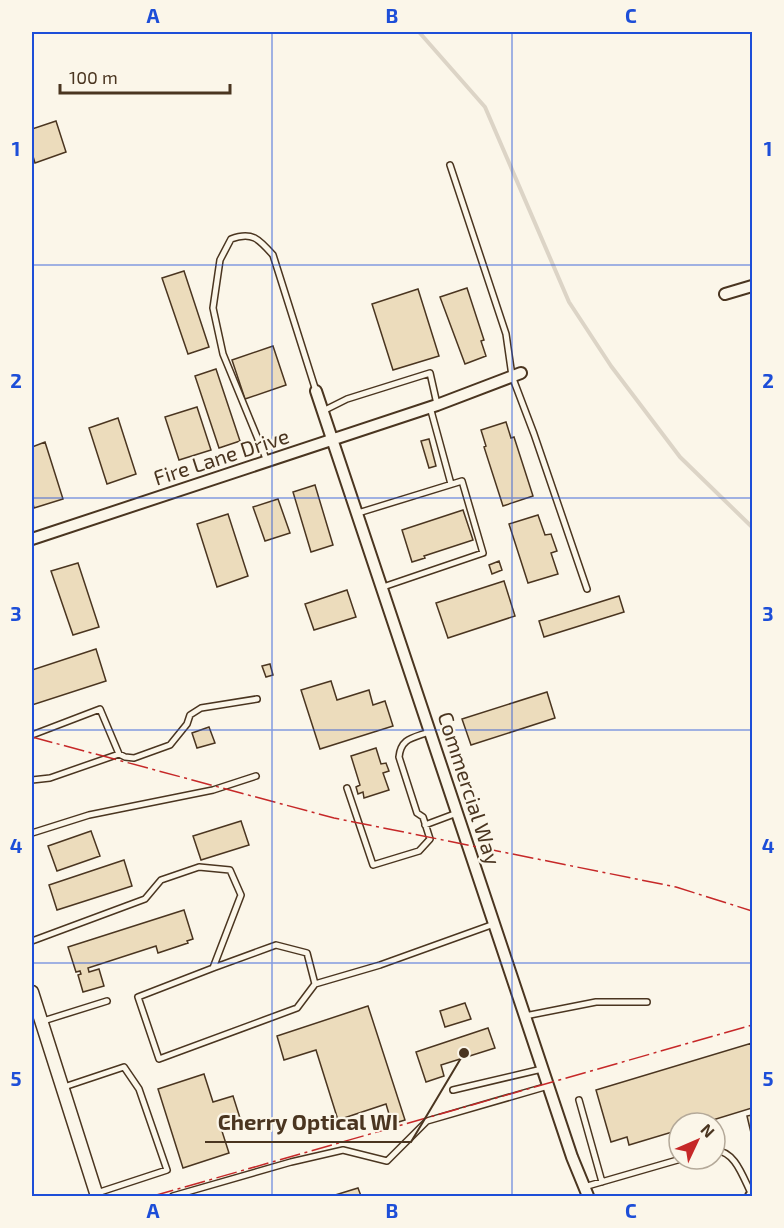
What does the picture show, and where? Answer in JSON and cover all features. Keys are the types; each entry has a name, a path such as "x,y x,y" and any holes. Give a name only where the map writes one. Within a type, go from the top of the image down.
{"street":[{"path":"726,294 753,286"},
{"name":"Fire Lane Drive","path":"32,539 430,407 516,375"},
{"name":"Commercial Way","path":"316,391 334,439 542,1069 586,1192"},
{"path":"32,992 96,1195"}],"lane":[{"path":"450,165 506,334 534,434 587,589"},
{"path":"267,461 223,354 213,308 220,260 231,239 243,234 260,240 273,255 316,391"},
{"path":"323,411 347,399 430,373 430,407 451,484"},
{"path":"358,513 462,481 483,553 383,587"},
{"path":"32,735 100,709 119,754 125,758 134,758 170,745 187,724 190,715 201,708 257,699"},
{"path":"347,788 373,865 419,851 430,839 423,817 417,813 399,757 404,742 431,732"},
{"path":"32,780 50,778 119,754"},
{"path":"32,833 89,815 213,790 255,776"},
{"path":"425,825 458,812"},
{"path":"32,941 145,899 161,880 199,867 230,870 241,895 213,968"},
{"path":"315,984 307,953 276,945 138,997 159,1059 297,1008 315,984 380,965 494,924"},
{"path":"41,1021 107,1001"},
{"path":"525,1016 596,1002 647,1002"},
{"path":"62,1087 124,1067 140,1089 167,1170 96,1195"},
{"path":"453,1090 542,1069"},
{"path":"173,1197 343,1149 387,1161 427,1121 548,1086"},
{"path":"579,1100 602,1182"},
{"path":"727,1153 752,1196"},
{"path":"586,1192 602,1182 667,1163"}],"building":[{"path":"56,121 66,152 35,163 32,153 32,129"},
{"path":"184,271 209,347 188,354 162,278"},
{"path":"467,288 484,340 481,341 486,356 465,364 440,297"},
{"path":"418,289 439,356 393,370 372,304"},
{"path":"273,346 286,385 245,399 232,360"},
{"path":"216,369 240,441 219,448 195,376"},
{"path":"197,407 211,450 179,460 165,417"},
{"path":"118,418 136,474 107,484 89,428"},
{"path":"506,422 511,438 514,437 533,496 503,506 484,447 486,446 481,430"},
{"path":"429,439 436,466 429,468 421,441"},
{"path":"45,442 63,499 34,508 32,447"},
{"path":"315,485 333,545 311,552 293,492"},
{"path":"278,499 290,533 265,541 253,507"},
{"path":"463,510 473,540 412,562 402,530"},
{"path":"228,514 248,576 217,587 197,524"},
{"path":"538,515 545,535 551,534 557,551 551,553 558,574 528,583 509,524"},
{"path":"499,561 502,570 492,574 489,565"},
{"path":"78,563 99,627 73,635 51,571"},
{"path":"504,581 515,616 448,638 436,603"},
{"path":"347,590 356,617 314,630 305,604"},
{"path":"619,596 624,612 544,637 539,621"},
{"path":"96,649 106,681 32,705 32,670"},
{"path":"270,664 273,675 266,677 262,666"},
{"path":"331,681 337,700 369,690 373,705 385,701 393,726 320,749 301,690"},
{"path":"547,692 555,718 471,745 462,719"},
{"path":"209,727 215,743 197,748 192,733"},
{"path":"376,748 381,764 386,763 389,771 383,773 389,790 364,798 363,792 358,794 356,787 360,785 351,756"},
{"path":"241,821 249,845 201,860 193,836"},
{"path":"91,831 100,856 57,871 48,846"},
{"path":"124,860 132,886 57,910 49,885"},
{"path":"184,910 193,939 187,941 188,943 158,953 156,946 88,968 89,972 99,969 104,986 83,992 78,975 81,974 80,971 76,972 68,947"},
{"path":"465,1003 471,1019 445,1027 440,1011"},
{"path":"368,1006 405,1120 392,1124 386,1104 338,1120 316,1050 284,1060 277,1036"},
{"path":"488,1028 495,1048 441,1065 444,1076 426,1082 416,1052"},
{"path":"752,1043 752,1108 727,1116 727,1111 667,1111 667,1134 629,1145 627,1137 611,1142 596,1090"},
{"path":"204,1074 213,1102 233,1096 240,1118 220,1125 229,1153 183,1168 158,1089"},
{"path":"752,1115 752,1137 747,1116"},
{"path":"358,1188 361,1196 332,1196"}],"waterway":[{"path":"419,32 485,107 569,302 611,366 680,457 752,527"}],"power":[{"path":"32,737 334,818 676,887 752,911"},
{"path":"153,1196 752,1025"}],"place":[{"name":"Cherry Optical WI","path":"464,1053"}]}
